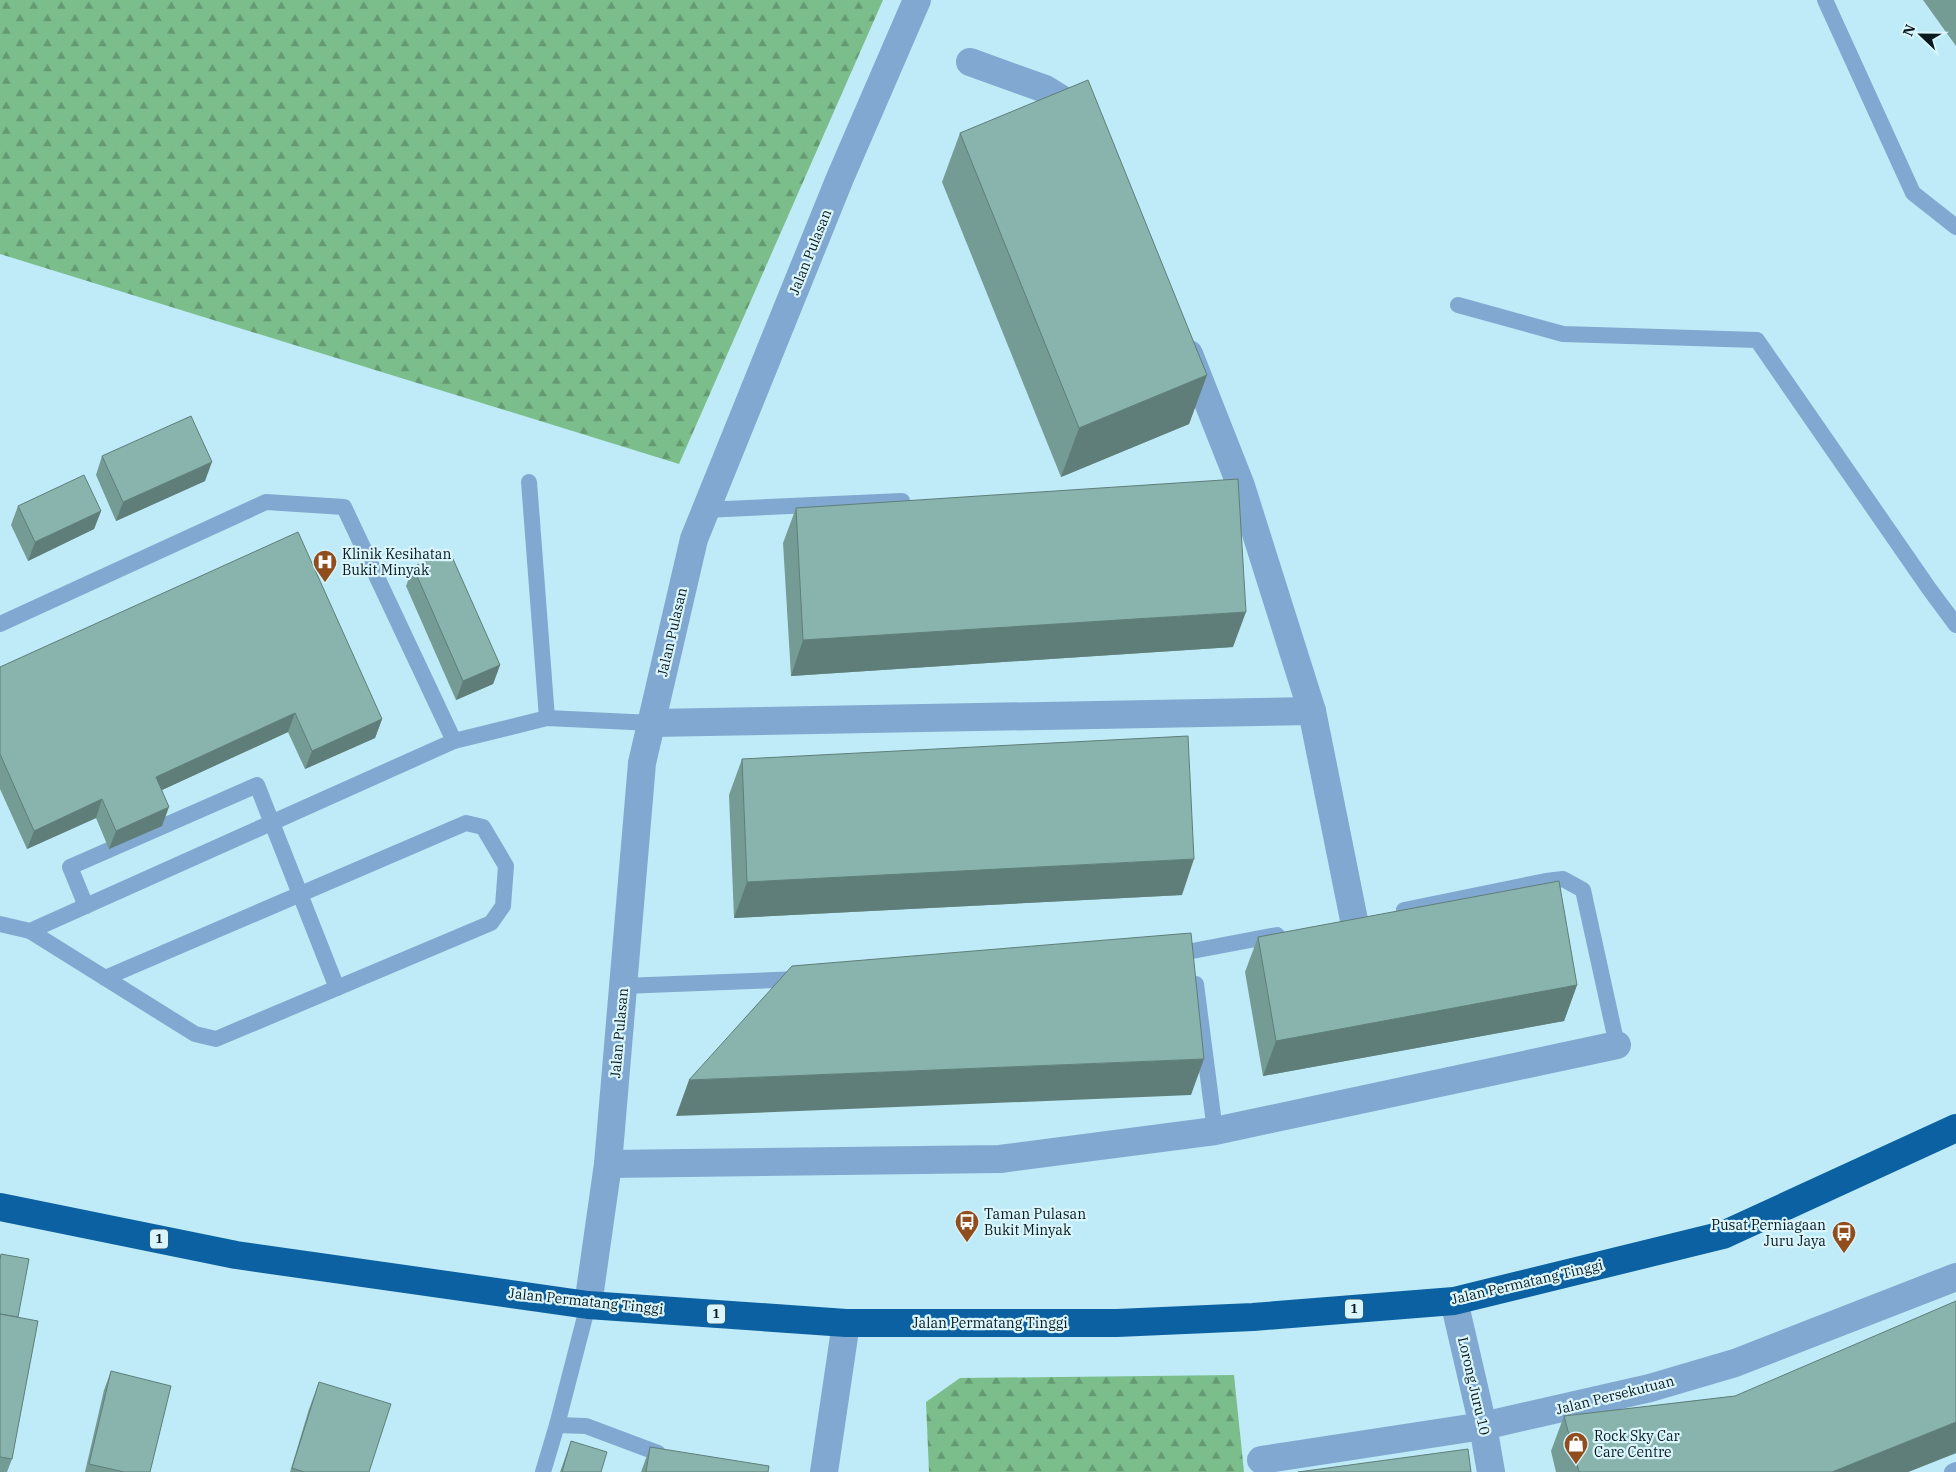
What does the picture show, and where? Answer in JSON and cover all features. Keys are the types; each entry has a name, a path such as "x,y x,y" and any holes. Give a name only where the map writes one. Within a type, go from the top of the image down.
{"highway":[{"name":"Jalan Permatang Tinggi","path":"0,1206 236,1255 588,1305 846,1323 1117,1323 1253,1317 1454,1301 1723,1235 1956,1128"}],"street":[{"name":"Jalan Pulasan","path":"588,1305 608,1164 642,763 694,539 704,510 840,178 917,0"},
{"path":"970,62 1045,89 1096,120 1099,129"},
{"path":"1179,330 1231,486 1312,711 1354,920"},
{"path":"652,723 1312,711"},
{"path":"608,1164 1000,1159 1215,1131 1617,1045"},
{"name":"Jalan Persekutuan","path":"1261,1460 1484,1426 1650,1388 1735,1363 1956,1277"},
{"name":"Lorong Juru 10","path":"1454,1301 1484,1426 1491,1472"},
{"path":"824,1472 846,1323"}],"lane":[{"path":"1825,0 1913,193 1956,227"},
{"path":"1458,305 1563,334 1758,340 1956,625"},
{"path":"529,482 547,718"},
{"path":"704,510 913,501"},
{"path":"0,624 266,502 344,507 454,741"},
{"path":"30,931 454,741 547,718 652,723"},
{"path":"86,906 70,867 257,785 270,823 337,988"},
{"path":"0,924 30,931 105,978 195,1034 216,1038 491,923 503,906 506,866 483,827 466,823 105,978"},
{"path":"1392,912 1546,881 1563,880 1583,890 1617,1045"},
{"path":"1154,958 1296,931"},
{"path":"1191,951 1215,1131"},
{"path":"623,986 811,978"},
{"path":"543,1472 588,1305"},
{"path":"557,1425 586,1426 658,1453"},
{"path":"1952,1472 1956,1470"}],"green space":[{"path":"0,0 883,0 679,464 0,254"},
{"path":"1234,1375 1244,1472 929,1472 926,1402 960,1378"}],"building":[{"path":"1088,80 1207,375 1079,428 960,133"},
{"path":"191,416 212,462 123,502 102,456"},
{"path":"84,475 101,511 35,542 18,506"},
{"path":"1238,479 1246,612 803,640 796,508"},
{"path":"298,532 382,719 312,751 295,713 156,777 169,807 116,831 102,799 34,831 0,754 0,667"},
{"path":"449,550 500,665 463,681 413,567"},
{"path":"1188,736 1194,859 747,882 742,759"},
{"path":"1559,881 1577,985 1276,1041 1258,937"},
{"path":"1191,933 1204,1059 689,1080 792,966"},
{"path":"1,1254 29,1259 18,1317 0,1314"},
{"path":"1956,1301 1956,1422 1832,1472 1579,1472 1564,1416 1735,1396"},
{"path":"0,1314 38,1321 12,1459 0,1457"},
{"path":"111,1371 171,1386 150,1472 124,1472 89,1464"},
{"path":"319,1382 391,1404 369,1472 304,1472 292,1468"},
{"path":"571,1441 607,1452 601,1472 562,1472"},
{"path":"650,1447 769,1466 768,1472 646,1472"},
{"path":"1468,1449 1471,1472 1298,1472"}],"place":[{"name":"Klinik Kesihatan Bukit Minyak","path":"325,583"},
{"name":"Taman Pulasan Bukit Minyak","path":"967,1243"},
{"name":"Pusat Perniagaan Juru Jaya","path":"1844,1254"},
{"name":"Rock Sky Car Care Centre","path":"1576,1465"}]}
